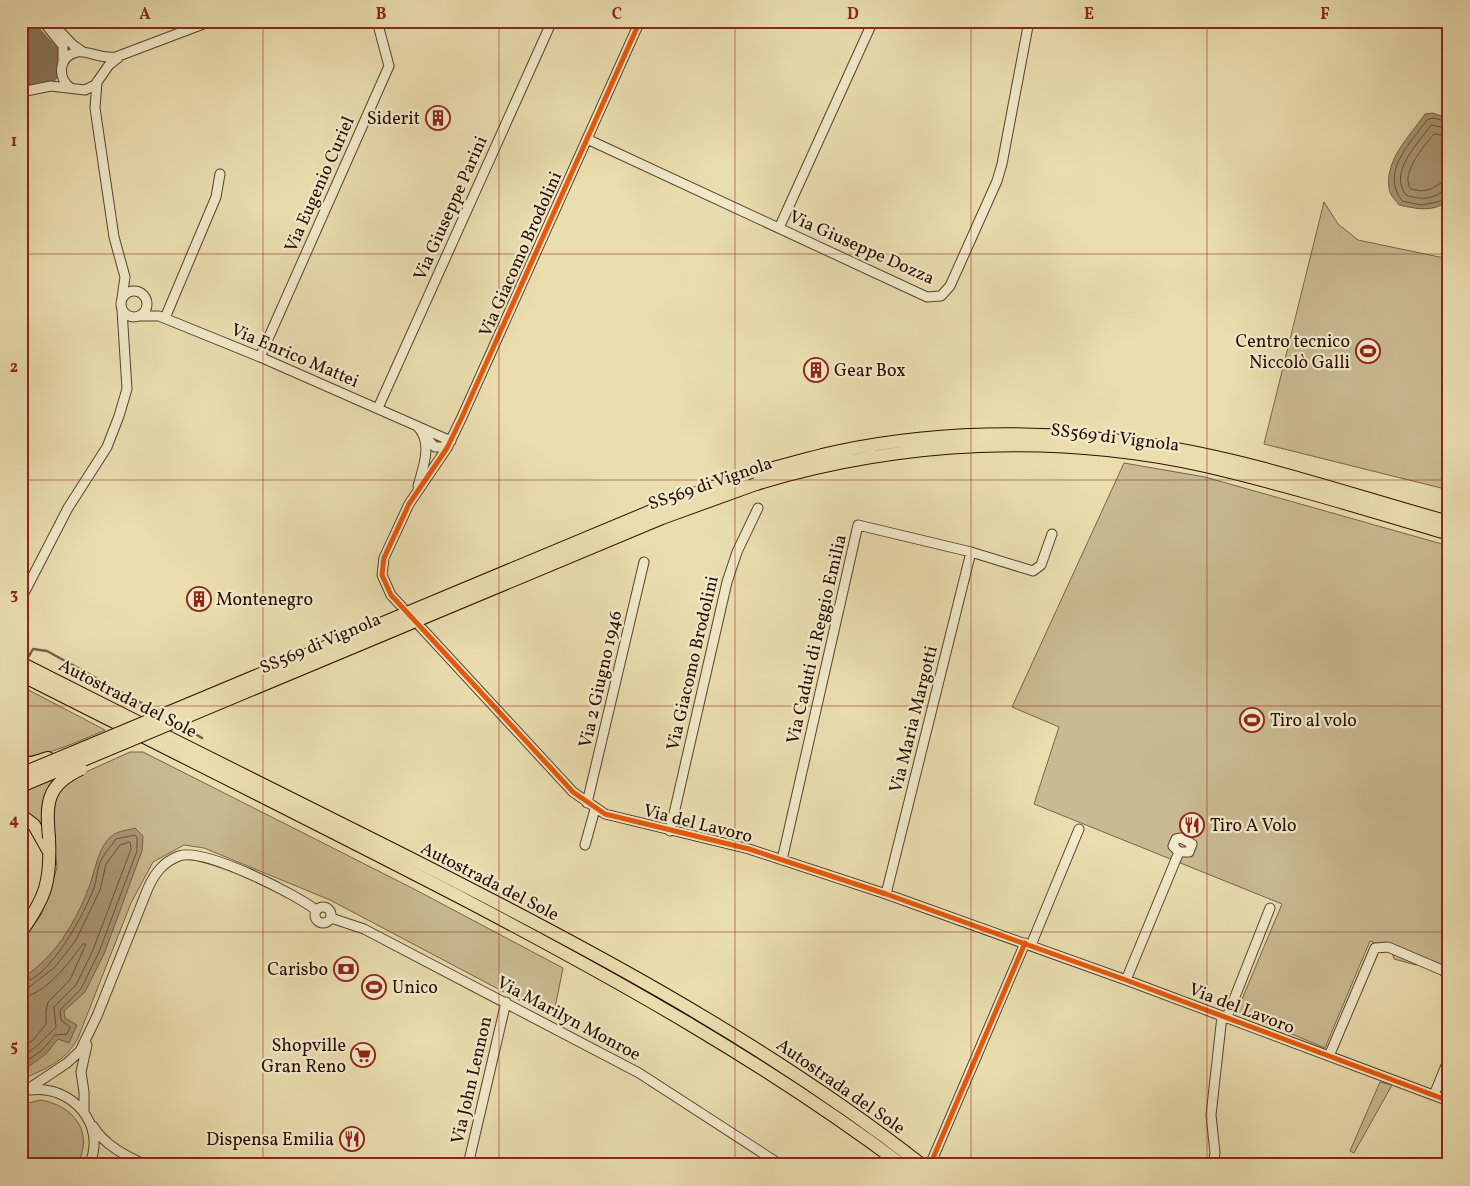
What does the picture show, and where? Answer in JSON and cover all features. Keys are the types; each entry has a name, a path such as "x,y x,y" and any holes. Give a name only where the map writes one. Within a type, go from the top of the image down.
{"highway":[{"name":"SS569 di Vignola","path":"21,774 680,499 744,476 836,452 901,441 989,435 1071,436 1153,445 1207,455 1449,522"},
{"name":"SS569 di Vignola","path":"21,786 662,518 756,484 834,464 902,452 989,445 1078,448 1152,456 1204,466 1449,534"},
{"name":"Autostrada del Sole","path":"21,663 470,889 616,966 764,1053 922,1165"},
{"name":"Autostrada del Sole","path":"21,675 409,871 599,971 759,1065 902,1165"},
{"path":"21,932 38,907 49,876 48,800 60,781 184,719"},
{"path":"21,763 32,763 77,751"},
{"path":"21,815 34,825 50,854"}],"street":[{"path":"40,88 54,82 61,74 63,62 62,46 43,21"},
{"path":"50,21 73,45 83,52 108,58 121,56 211,21"},
{"name":"Via Eugenio Curiel","path":"260,357 388,66 377,21"},
{"name":"Via Giuseppe Parini","path":"378,408 552,21"},
{"name":"Via Giacomo Brodolini","path":"416,494 450,441 640,21"},
{"path":"779,228 873,21"},
{"name":"Via Giuseppe Dozza","path":"587,139 927,297 941,296 950,286 997,181 1010,130 1029,21"},
{"path":"63,62 72,54 83,52"},
{"path":"21,599 68,508 110,439 127,389 122,310 125,277 114,236 95,108 99,65 94,56"},
{"path":"21,92 51,86 85,90 98,80 109,65 121,56"},
{"path":"61,74 66,84 91,101 95,108"},
{"path":"162,317 216,197 220,174"},
{"path":"123,345 128,328 145,312 147,302 145,297 125,277"},
{"path":"122,298 128,293 138,292"},
{"name":"Via Enrico Mattei","path":"147,302 162,317"},
{"path":"122,310 127,316 139,316"},
{"name":"Via Enrico Mattei","path":"139,316 162,317 260,357 450,441"},
{"path":"418,426 424,436 435,447 443,447 450,441"},
{"path":"416,494 425,458 424,436"},
{"name":"Via del Lavoro","path":"416,494 384,558 382,575 391,595 574,792 595,809 615,818 749,849 886,894 1224,1016 1449,1101"},
{"name":"Via Giacomo Brodolini","path":"670,830 727,582 737,552 758,508"},
{"name":"Via Caduti di Reggio Emilia","path":"782,860 858,526 971,552 1033,571 1041,565 1052,534"},
{"name":"Via Maria Margotti","path":"886,894 971,552"},
{"name":"Via 2 Giugno 1946","path":"587,803 644,562"},
{"path":"586,845 595,809"},
{"path":"930,1165 1079,830"},
{"path":"1126,980 1179,852"},
{"name":"Via Marilyn Monroe","path":"93,1026 156,872 180,855 199,856 224,864 284,889 316,910 326,907 330,911 331,918 364,929 506,1002 658,1086 781,1165"},
{"path":"1213,1165 1215,1153 1211,1115 1224,1016 1270,908"},
{"path":"1329,1056 1376,948 1388,947 1449,973"},
{"name":"Via John Lennon","path":"468,1165 506,1002"},
{"path":"23,1092 67,1063 80,1051 93,1026"},
{"path":"88,1165 94,1140 86,1116 81,1072 93,1026"},
{"path":"1434,1095 1449,1058"},
{"path":"23,1092 45,1090 64,1095 86,1116 96,1133 116,1149 146,1165"},
{"path":"1446,1165 1449,1158"}],"shaded area":[{"name":"Centro tecnico Niccolò Galli","path":"1324,202 1338,224 1358,240 1449,259 1449,490 1264,444"},
{"path":"1124,463 1205,477 1449,546 1449,572 1443,590 1449,593 1449,975 1441,976 1439,968 1427,963 1416,965 1394,959 1391,949 1370,941 1325,1048 1237,1011 1282,904 1034,804 1059,727 1012,707"},
{"path":"21,686 105,730 54,750 21,757"},
{"path":"130,752 143,752 412,888 563,968 553,1018 330,900 204,848 184,845 153,862 131,903 78,1038 73,1046 54,1064 21,1080 21,943 41,915 57,868 53,828 54,797 62,786 77,776"},
{"path":"54,778 43,799 42,819 45,836 21,811 21,792"},
{"path":"1380,1082 1392,1085 1354,1153 1350,1151"},
{"path":"40,1100 62,1108 78,1122 82,1131 83,1142 82,1153 77,1165 21,1165 21,1105"}],"water":[{"path":"1433,113 1449,119 1449,199 1438,206 1426,209 1399,205 1389,190 1391,167 1400,148 1425,114"},
{"path":"135,828 143,836 142,851 104,954 85,992 64,1011 65,1018 77,1025 69,1043 58,1039 46,1054 21,1072 21,979 44,961 70,927 89,887 100,852 108,839 118,832"}],"waterway":[{"path":"29,656 33,649 47,651 158,712"},
{"path":"180,725 202,738"}],"runway":[{"path":"21,48 35,63"}],"cycle path":[{"path":"640,21 462,417 447,448 409,504 384,558 382,575 391,595 573,792 605,814 749,849 886,894 1126,980 1449,1101"},
{"path":"930,1165 1025,943"}],"place":[{"name":"Siderit","path":"438,118"},
{"name":"Centro tecnico Niccolò Galli","path":"1368,351"},
{"name":"Gear Box","path":"816,370"},
{"name":"Montenegro","path":"199,599"},
{"name":"Tiro al volo","path":"1252,720"},
{"name":"Tiro A Volo","path":"1192,825"},
{"name":"Carisbo","path":"346,969"},
{"name":"Unico","path":"374,987"},
{"name":"Shopville Gran Reno","path":"363,1055"},
{"name":"Dispensa Emilia","path":"352,1139"}]}
